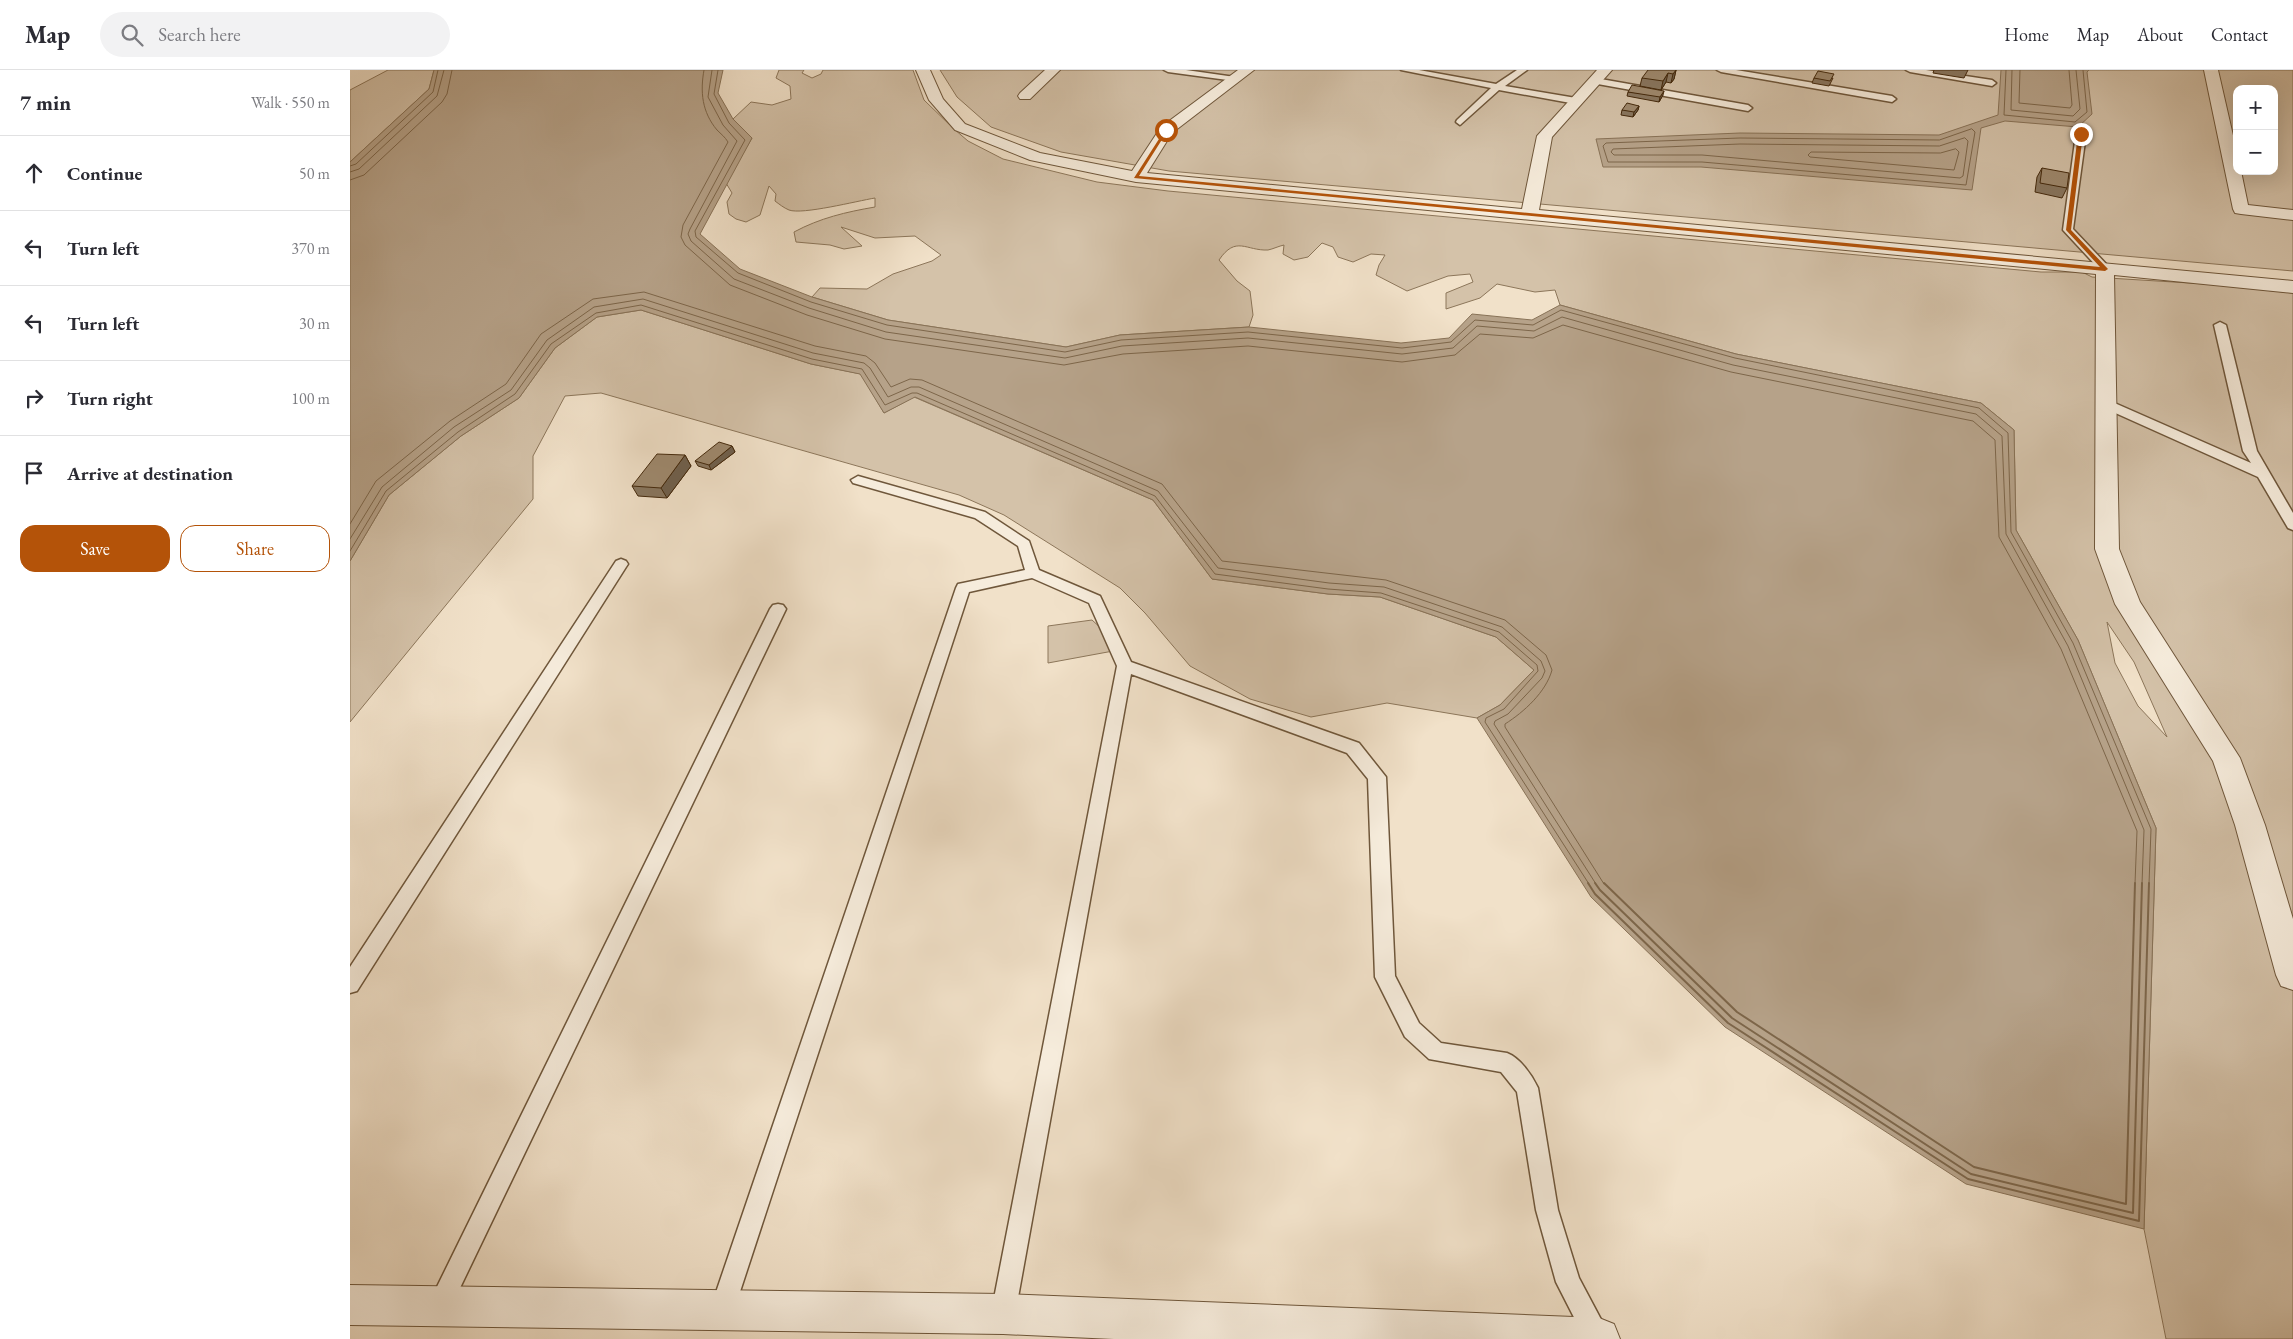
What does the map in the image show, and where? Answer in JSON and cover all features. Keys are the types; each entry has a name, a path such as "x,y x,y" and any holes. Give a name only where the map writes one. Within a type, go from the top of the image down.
{"street":[{"path":"923,70 936,100 960,127 1036,158 1136,177 2293,287"},
{"path":"1025,96 1053,70"},
{"path":"2211,70 2241,209 2293,215"},
{"path":"1136,177 1166,130 1241,74"},
{"path":"1530,213 1545,136 1600,75"},
{"path":"2105,269 2107,549 2128,604 2226,758 2250,825 2293,975"},
{"path":"350,1305 1003,1314 1524,1338 1598,1339"}],"lane":[{"path":"1168,70 1241,74"},
{"path":"1405,70 1576,101"},
{"path":"1460,122 1496,87 1523,70"},
{"path":"1721,70 1892,99"},
{"path":"1910,70 1992,83"},
{"path":"1600,75 1748,108"},
{"path":"2081,134 2068,230 2105,269"},
{"path":"2220,325 2250,451 2293,524"},
{"path":"2106,404 2264,474"},
{"path":"858,480 980,515 1024,544 1033,573"},
{"path":"350,984 621,564"},
{"path":"722,1310 963,588 1033,573 1095,600 1125,666 1003,1314"},
{"path":"439,1306 778,609"},
{"path":"1125,666 1353,748 1376,776 1385,977 1412,1030 1436,1052 1507,1063 1527,1088 1550,1219 1568,1282 1598,1339"}],"shaded area":[{"path":"388,70 434,70 429,89 350,162 350,90"},
{"path":"779,70 804,70 802,73 812,78 821,74 823,70 913,70 924,100 968,141 1003,159 1097,182 1168,191 2041,272 2082,272 2092,277 2206,284 2293,293 2293,1339 2166,1339 2144,1229 2156,828 2078,640 2016,530 2014,430 1981,403 1736,354 1560,305 1555,290 1535,292 1497,284 1480,298 1446,309 1446,293 1473,282 1470,274 1448,276 1407,291 1376,275 1385,255 1371,254 1353,262 1338,257 1333,247 1322,243 1308,257 1294,260 1283,254 1284,245 1268,250 1236,246 1225,252 1219,260 1237,281 1250,291 1253,315 1249,327 1120,335 1066,347 888,320 812,297 820,288 867,289 893,274 932,261 941,255 915,236 875,238 841,227 862,246 844,249 830,245 796,242 794,232 833,216 875,207 875,198 796,211 789,210 775,201 776,194 769,186 760,215 746,222 736,219 729,214 727,202 732,193 726,183 752,138 733,119 751,102 772,105 791,99 790,86 776,78","holes":["2107,622 2134,662 2167,737 2138,706 2115,663"]},
{"path":"940,70 2293,70 2293,271 1169,171 1061,152 991,127 957,97"},
{"path":"641,310 811,364 861,374 884,413 914,397 1153,500 1212,579 1328,594 1380,597 1496,637 1534,670 1500,705 1477,718 1387,703 1311,717 1250,699 1190,666 1145,613 1120,588 1004,515 959,495 601,393 565,396 533,456 533,499 350,722 350,561 389,495 461,436 519,398 555,348 597,317"},
{"path":"1092,620 1124,649 1048,663 1048,626"}],"water":[{"path":"434,70 723,70 718,93 733,119 752,138 700,234 740,269 812,297 888,320 1066,347 1120,335 1249,327 1401,343 1449,338 1472,314 1532,320 1560,305 1736,354 1981,403 2014,430 2016,530 2078,640 2156,828 2144,1229 1966,1184 1725,1027 1591,897 1477,718 1500,705 1534,670 1496,637 1380,597 1328,594 1212,579 1153,500 915,397 884,413 860,374 811,364 641,310 597,317 555,348 519,398 461,436 389,495 350,561 350,162 429,89"},
{"path":"2001,70 2089,70 2087,72 2092,114 2078,127 2005,121 1981,128 1972,190 1701,167 1603,167 1596,139 1740,133 1939,135 1998,115"}],"building":[{"path":"1648,70 1676,70 1673,74 1668,73 1663,81 1642,78"},
{"path":"1818,71 1834,74 1830,81 1814,78"},
{"path":"1632,85 1664,91 1660,97 1628,92"},
{"path":"1627,103 1639,106 1634,112 1622,110"},
{"path":"2042,168 2069,173 2067,188 2040,183"},
{"path":"719,442 732,446 709,465 695,461"},
{"path":"657,454 685,455 661,488 632,486"}],"route":[{"path":"1166,130 1136,177 2105,269 2068,230 2081,134"}]}
